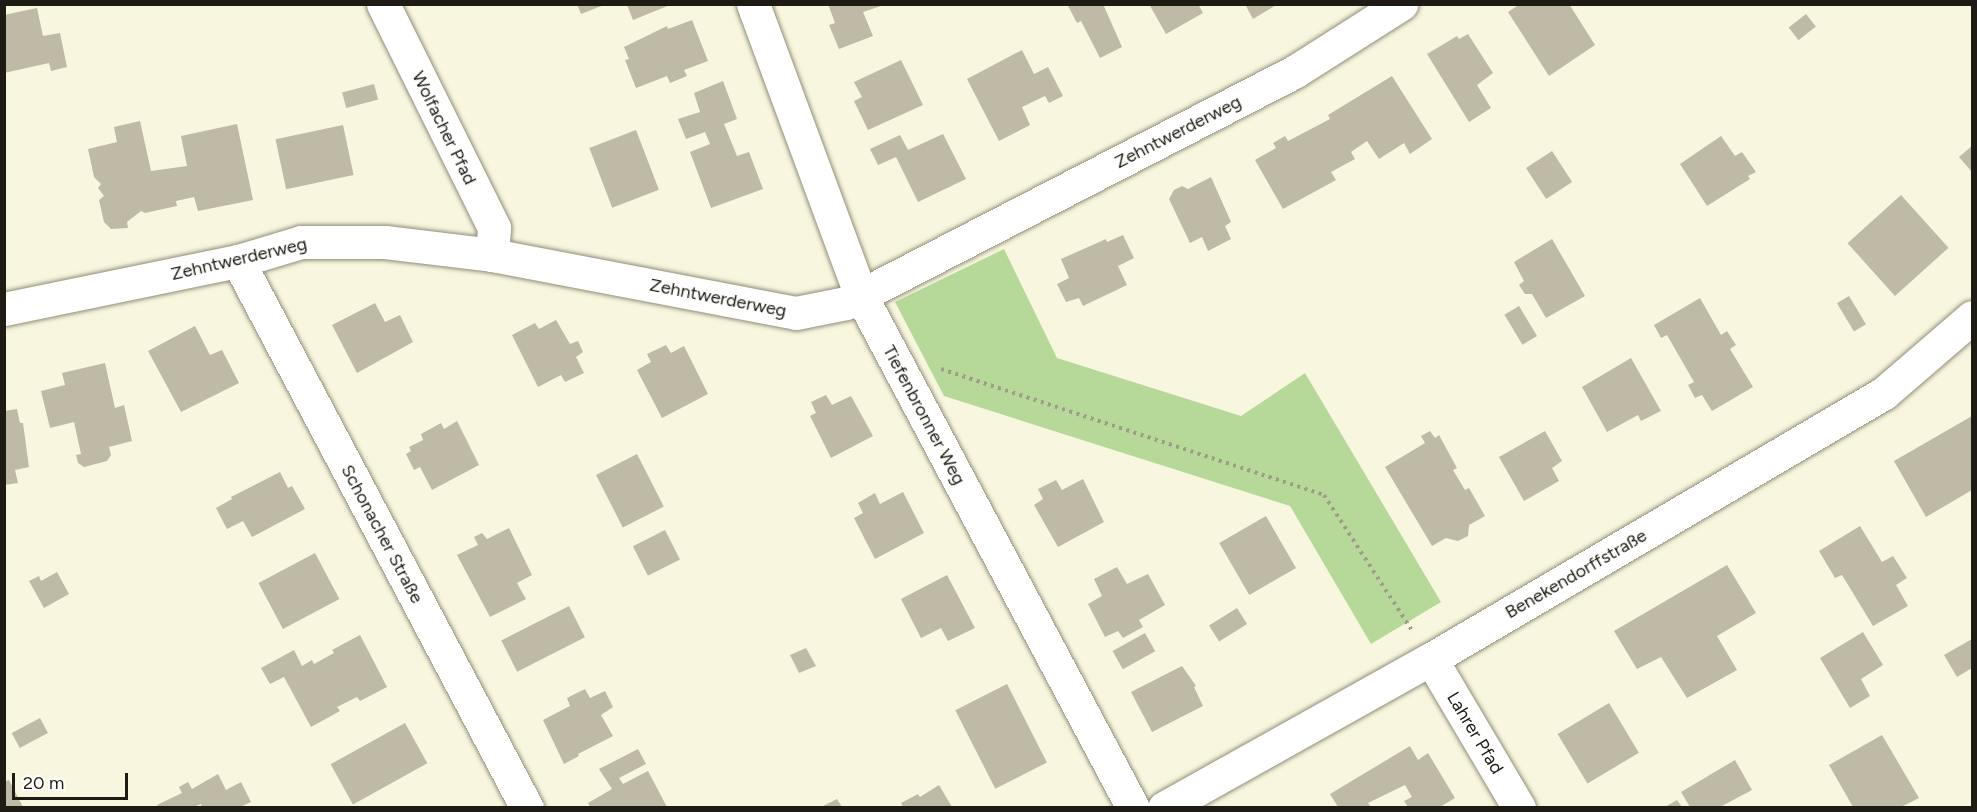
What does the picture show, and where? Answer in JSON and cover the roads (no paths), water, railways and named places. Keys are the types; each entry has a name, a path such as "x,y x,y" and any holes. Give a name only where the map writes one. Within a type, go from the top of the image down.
{"street":[{"name":"Wolfacher Pfad","path":"383,4 494,228 492,255"},
{"name":"Tiefenbronner Weg","path":"753,4 861,296 1133,807"},
{"name":"Zehntwerderweg","path":"4,309 238,261 301,242 385,242 492,255 796,313 846,303 1294,72 1401,4"},
{"name":"Schonacher Straße","path":"238,261 527,807"},
{"name":"Benekendorffstraße","path":"1164,807 1431,659 1884,393 1972,317"},
{"name":"Lahrer Pfad","path":"1431,659 1519,807"}]}
